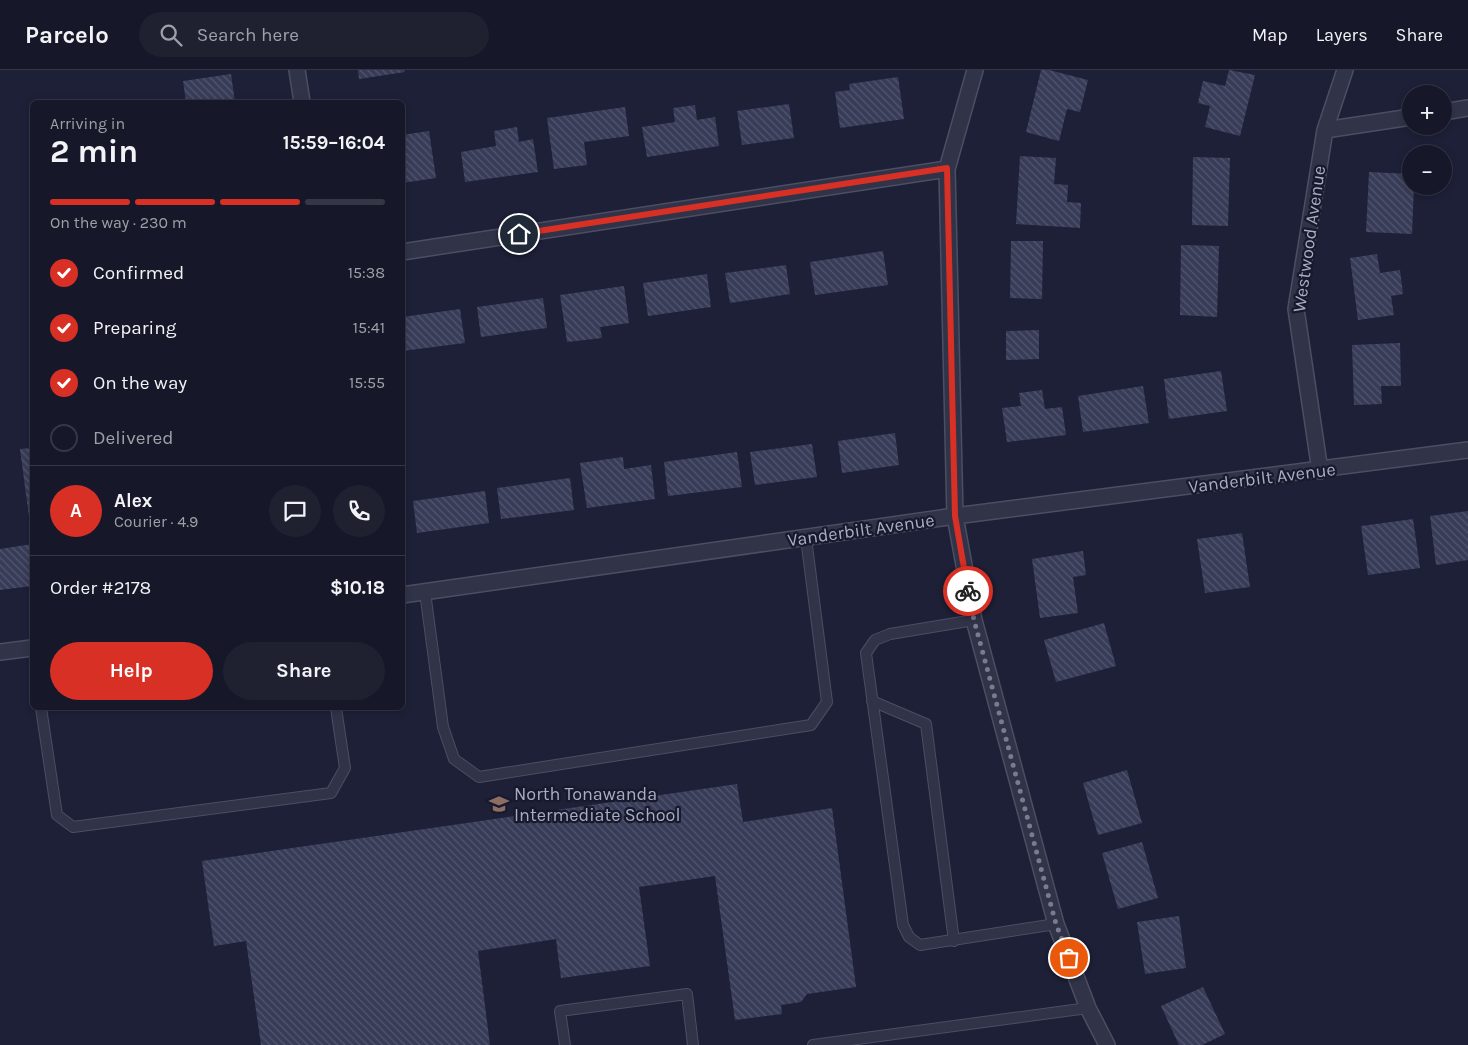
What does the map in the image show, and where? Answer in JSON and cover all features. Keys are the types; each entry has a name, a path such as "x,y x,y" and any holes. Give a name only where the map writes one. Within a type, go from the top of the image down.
{"street":[{"path":"297,70 302,100"},
{"path":"975,70 947,168 955,516 974,620 1056,924 1088,1008 1107,1045"},
{"name":"Westwood Avenue","path":"1320,471 1296,309 1325,130 1345,70"},
{"path":"1452,111 1468,108"},
{"path":"1325,130 1402,118"},
{"path":"405,252 947,168"},
{"name":"Vanderbilt Avenue","path":"405,595 955,516 1320,471 1468,450"},
{"path":"0,652 30,648"}],"lane":[{"path":"425,592 443,727 454,759 479,777 811,725 827,702 806,538"},
{"path":"974,620 890,634 876,640 866,653 903,925 909,937 920,945 1056,924"},
{"path":"872,701 926,724 954,941"},
{"path":"41,710 57,815 73,827 331,794 345,768 336,710"},
{"path":"565,1045 560,1011 687,994 693,1045"},
{"path":"813,1045 1088,1008"}],"building":[{"path":"358,70 404,70 405,72 359,79"},
{"path":"1041,70 1049,70 1088,80 1080,112 1067,109 1059,141 1026,132"},
{"path":"1229,70 1255,75 1240,136 1205,127 1210,106 1198,103 1203,81 1225,86"},
{"path":"231,74 235,100 186,100 183,81"},
{"path":"898,77 904,119 840,128 835,92 850,90 849,84"},
{"path":"789,104 794,138 742,145 737,111"},
{"path":"695,105 697,120 715,117 719,146 647,157 642,127 675,122 673,108"},
{"path":"625,107 629,136 584,142 587,165 554,169 547,118"},
{"path":"517,127 519,142 533,139 538,172 465,182 461,152 496,146 494,131"},
{"path":"429,131 436,178 405,183 405,135"},
{"path":"1020,156 1056,158 1054,184 1068,185 1067,202 1081,203 1080,228 1016,224"},
{"path":"1193,157 1230,158 1228,226 1192,225"},
{"path":"1369,172 1402,174 1402,195 1414,195 1412,234 1366,232"},
{"path":"1011,241 1043,241 1042,299 1010,298"},
{"path":"1181,245 1219,246 1217,317 1180,315"},
{"path":"883,251 888,285 815,295 810,262"},
{"path":"1377,254 1380,273 1400,270 1403,294 1391,296 1394,315 1358,320 1350,258"},
{"path":"786,265 790,294 730,303 725,273"},
{"path":"707,274 711,307 648,316 643,283"},
{"path":"624,286 629,323 600,327 602,338 567,342 560,295"},
{"path":"543,298 547,328 481,337 477,307"},
{"path":"460,309 465,343 405,351 405,317"},
{"path":"1039,330 1039,359 1006,360 1006,331"},
{"path":"1400,343 1401,386 1381,386 1382,404 1354,405 1352,345"},
{"path":"1221,371 1227,411 1169,419 1164,379"},
{"path":"1143,386 1149,423 1083,432 1078,396"},
{"path":"1042,390 1045,409 1062,407 1066,435 1007,442 1002,408 1021,406 1019,393"},
{"path":"895,433 899,465 842,473 838,441"},
{"path":"812,444 817,477 755,485 750,452"},
{"path":"30,448 30,524 20,449"},
{"path":"737,452 742,487 668,496 664,462"},
{"path":"623,457 624,469 651,465 655,499 587,508 580,463"},
{"path":"570,478 574,510 501,519 497,488"},
{"path":"485,491 489,523 417,533 413,501"},
{"path":"1468,511 1468,560 1436,565 1430,516"},
{"path":"1413,519 1420,568 1368,575 1361,526"},
{"path":"1242,533 1250,587 1205,593 1197,539"},
{"path":"30,544 30,586 0,590 0,549"},
{"path":"1083,551 1086,575 1073,577 1078,613 1040,618 1032,559"},
{"path":"1104,623 1116,666 1056,682 1044,640"},
{"path":"1127,770 1142,823 1098,835 1083,783"},
{"name":"North Tonawanda Intermediate School","path":"737,784 743,822 832,808 856,987 807,994 801,1002 781,1005 782,1014 735,1020 715,876 639,887 650,966 561,978 556,939 478,951 490,1045 261,1045 246,941 214,946 202,861"},
{"path":"1142,842 1158,898 1118,909 1102,853"},
{"path":"1179,916 1186,968 1145,974 1137,922"},
{"path":"1203,987 1225,1034 1202,1045 1179,1045 1161,1006"}],"way so far":[{"path":"968,591 974,620 1056,924 1069,958"}],"place":[{"name":"North Tonawanda Intermediate School","path":"499,804"}],"route":[{"path":"519,234 947,168 955,516 968,591"}]}
